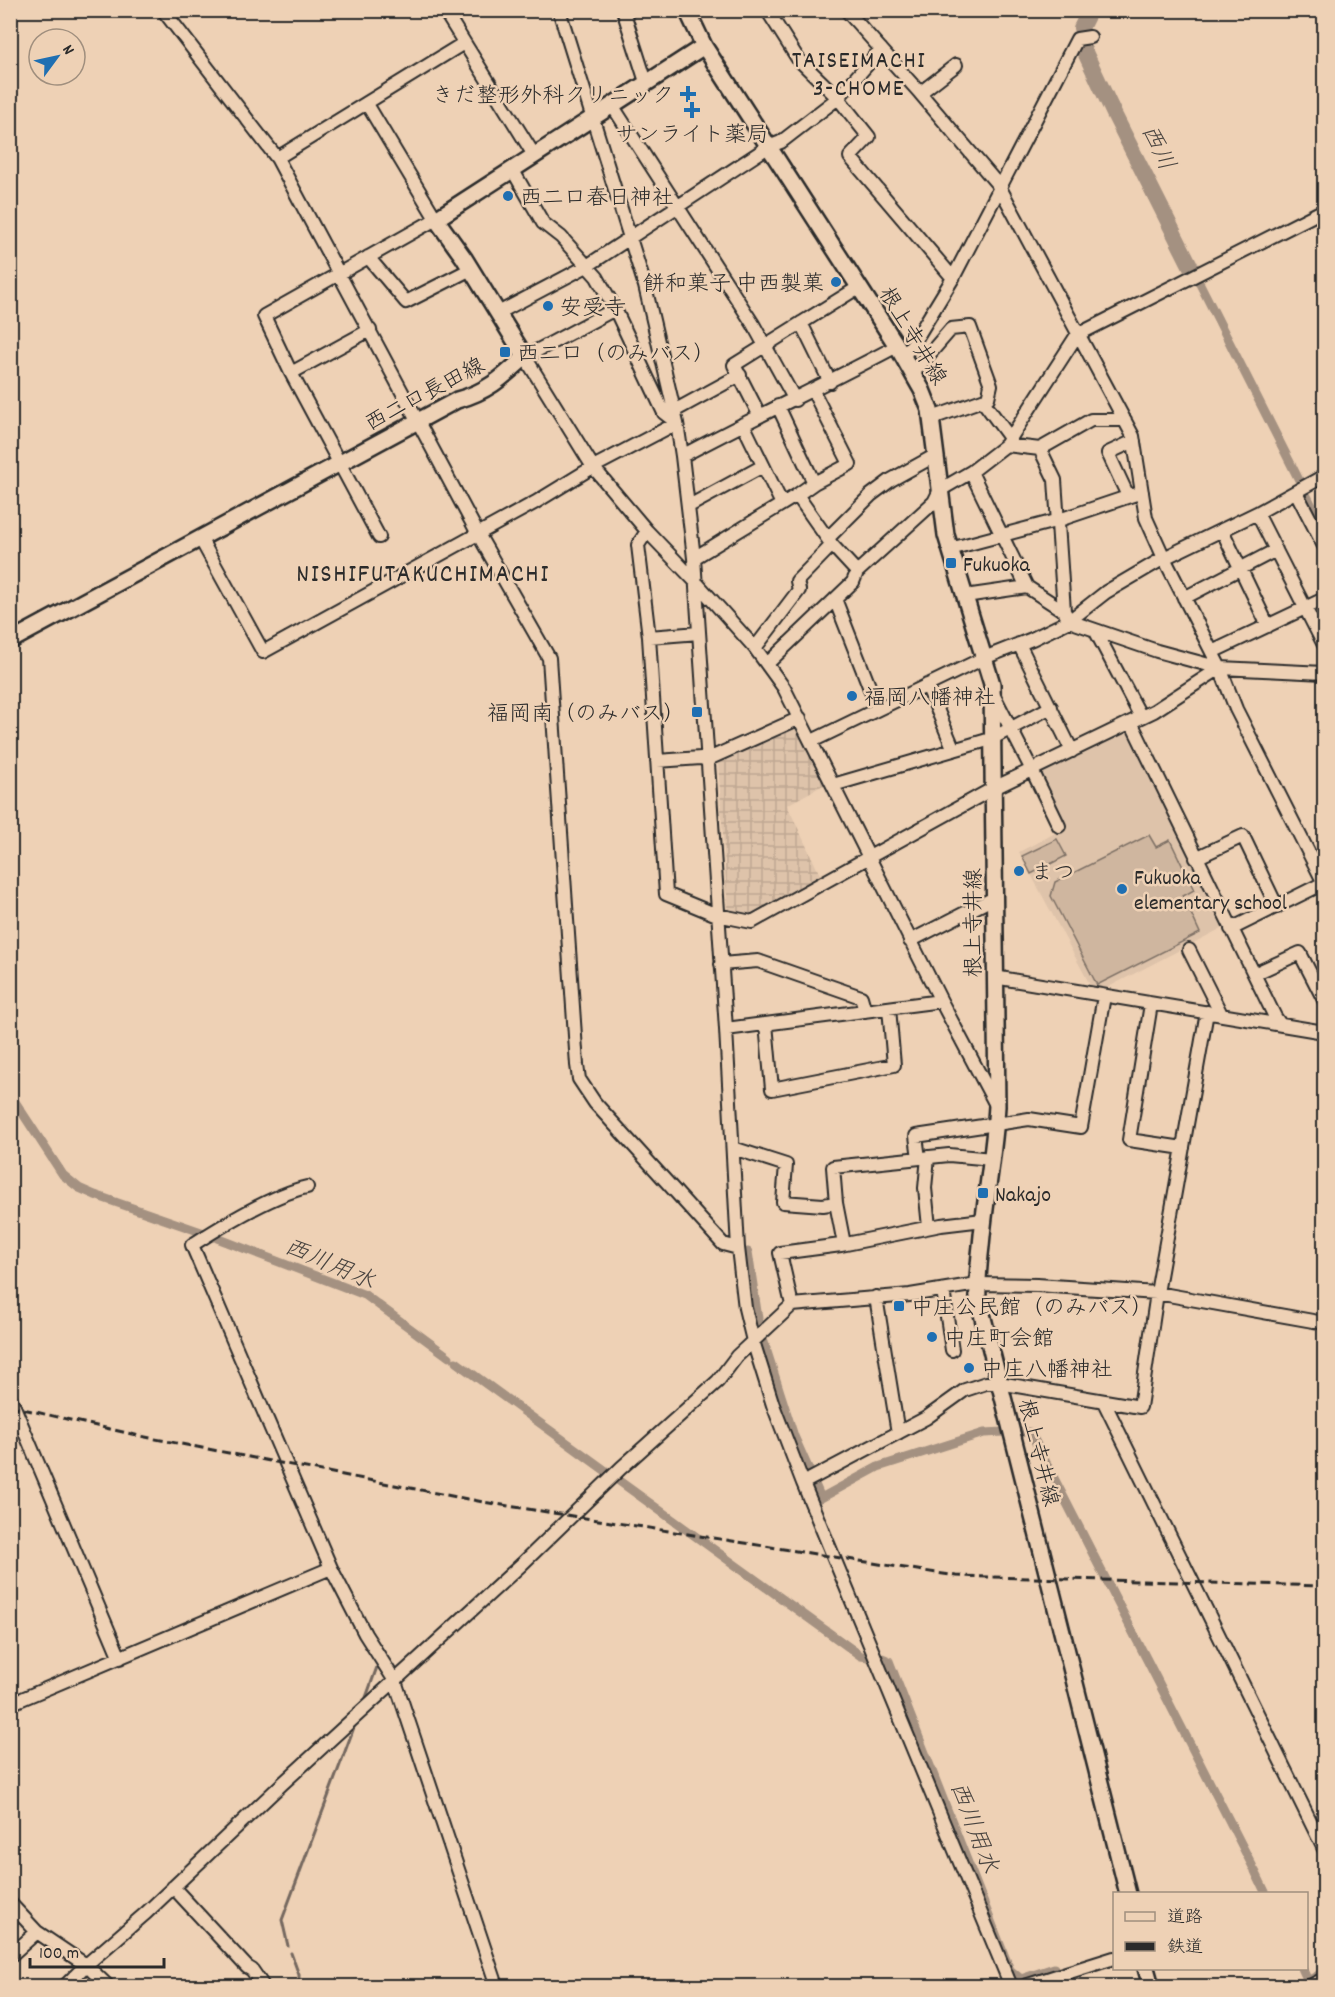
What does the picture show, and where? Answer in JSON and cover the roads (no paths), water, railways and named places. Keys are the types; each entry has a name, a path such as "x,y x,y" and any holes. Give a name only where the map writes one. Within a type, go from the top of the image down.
{"main road":[{"name":"根上寺井線","path":"687,10 704,46 913,373 927,399 932,418 946,535 992,684 997,1106 977,1284 999,1383 1128,1892"},
{"path":"525,357 471,269 436,219 704,46"},
{"name":"西二口長田線","path":"12,638 457,400 477,394 501,378 525,357"},
{"path":"1147,1970 1151,1986"}],"street":[{"path":"163,10 277,158 478,534 549,658 579,1079 595,1103 723,1244 738,1248"},
{"path":"444,10 534,155"},
{"path":"559,10 645,286 682,456 694,558 726,1029 738,1248 753,1341 773,1405 803,1483 1011,1986"},
{"path":"623,10 646,82"},
{"path":"767,10 798,59 838,98 869,137 850,157 953,278"},
{"path":"846,10 999,186 1077,335 1125,420 1134,441 1146,518 1220,668 1236,709 1320,862 1324,883 1231,929"},
{"path":"682,456 778,406 900,352 914,342 953,278 1077,39 1090,37"},
{"path":"277,158 464,42"},
{"path":"498,313 587,266 768,147 781,142 838,98 881,49"},
{"path":"920,93 956,65"},
{"path":"367,104 436,219 264,316 291,373 379,537"},
{"path":"612,105 766,345 795,400"},
{"path":"512,170 543,223 561,237 597,277 615,309 664,414 675,417"},
{"path":"767,664 853,582 857,572 934,502 940,490 971,472 1008,442 1077,335 1324,210"},
{"path":"368,257 406,302 471,269"},
{"path":"760,416 734,365 859,287"},
{"path":"615,309 525,357 593,467 647,531 695,580 755,648 784,688 910,941 997,1106"},
{"path":"801,323 830,382"},
{"path":"913,373 951,329 970,327 991,384 988,398 932,418"},
{"path":"291,373 370,330"},
{"path":"200,538 263,652 536,502 740,375"},
{"path":"694,558 782,502 850,464 813,391"},
{"path":"982,400 1008,442 1040,449 1091,420 1125,420"},
{"path":"778,406 814,483"},
{"path":"743,424 782,502"},
{"path":"1128,496 1108,453 1134,441"},
{"path":"1040,449 1055,480 1066,616"},
{"path":"755,648 799,590 797,581 871,495 891,480 936,455"},
{"path":"689,506 763,466"},
{"path":"971,472 1027,587 1066,616 1095,630 1157,651 1220,668 1324,673"},
{"path":"812,741 984,658 1019,644 1164,558 1257,513 1324,476"},
{"path":"950,549 1059,520 1142,492"},
{"path":"1296,492 1324,546"},
{"path":"797,495 830,542 857,572"},
{"path":"1257,513 1324,645"},
{"path":"1222,530 1268,626"},
{"path":"647,531 638,545 649,637 666,894 717,915 752,922 994,788 1164,705 1220,668"},
{"path":"1184,598 1276,550"},
{"path":"965,596 1027,587"},
{"path":"835,599 878,709"},
{"path":"1212,652 1324,599"},
{"path":"1095,630 1196,858 1280,1024"},
{"path":"649,637 699,633"},
{"path":"1019,644 1072,751"},
{"path":"927,685 954,750"},
{"path":"991,691 1059,825"},
{"path":"833,785 991,739 1050,707"},
{"path":"657,761 700,758 706,760 800,718"},
{"path":"1196,858 1243,836 1277,907"},
{"path":"910,941 994,898"},
{"path":"1189,950 1221,1014"},
{"path":"1254,975 1300,953 1324,1000"},
{"path":"721,964 758,961 861,997 865,1011"},
{"path":"994,977 1324,1032"},
{"path":"929,1227 923,1157 916,1136 1029,1119 1081,1127 1104,996"},
{"path":"726,1029 941,1001"},
{"path":"1151,1004 1129,1140 1183,1148"},
{"path":"766,1024 771,1089 894,1065 889,1008"},
{"path":"803,1483 926,1418 965,1390 986,1383 999,1383 1140,1407 1157,1293 1207,1012"},
{"path":"733,1148 786,1165 783,1202 823,1205 836,1203"},
{"path":"844,1244 836,1203 833,1167 949,1155 992,1159"},
{"path":"307,1187 291,1191 214,1230 192,1245 331,1568 365,1634 395,1681 498,1986"},
{"path":"792,1305 780,1253 983,1220"},
{"path":"65,1986 522,1564 621,1468 718,1381 738,1356 792,1305 943,1290 977,1284 1037,1285 1157,1293 1324,1323"},
{"path":"943,1290 952,1350"},
{"path":"876,1297 898,1433"},
{"path":"10,1397 120,1659"},
{"path":"1104,1402 1324,1849"},
{"path":"10,1704 331,1568"},
{"path":"173,1887 246,1967 252,1970 263,1986"},
{"path":"10,1903 37,1932 86,1965 108,1986"},
{"path":"10,1956 37,1932"},
{"path":"1025,1986 1113,1958"},
{"path":"1062,1974 1068,1986"},
{"path":"1310,1986 1324,1979"}],"waterway":[{"name":"西川","path":"1081,28 1090,10"},
{"name":"西川","path":"1082,46 1192,269"},
{"path":"1200,284 1300,482"},
{"path":"1307,496 1324,530"},
{"name":"西川用水","path":"10,1094 63,1175 79,1188 204,1233"},
{"name":"西川用水","path":"217,1238 365,1295 449,1357"},
{"path":"748,1252 759,1325"},
{"path":"763,1339 794,1436 810,1472"},
{"name":"西川用水","path":"456,1362 610,1474"},
{"path":"814,1482 821,1498 878,1467 984,1433 1005,1432"},
{"path":"1022,1432 1030,1432 1033,1437 1253,1867"},
{"name":"西川用水","path":"615,1478 861,1656 868,1657"},
{"name":"西川用水","path":"882,1658 889,1661 1010,1970 1021,1979 1054,1968"},
{"path":"364,1703 377,1667"},
{"path":"288,1946 282,1920 356,1722"},
{"path":"1255,1871 1265,1892"},
{"path":"291,1953 299,1975 299,1986"},
{"path":"1303,1970 1308,1981 1324,1972"}],"railway":[{"path":"10,1406 140,1436 483,1502 956,1576 1324,1586"}],"place":[{"name":"きだ整形外科クリニック","path":"688,94"},
{"name":"サンライト薬局","path":"692,110"},
{"name":"西二口春日神社","path":"508,196"},
{"name":"餅和菓子 中西製菓","path":"836,282"},
{"name":"安受寺","path":"548,306"},
{"name":"西二口（のみバス）","path":"505,352"},
{"name":"Fukuoka","path":"951,563"},
{"name":"福岡八幡神社","path":"852,696"},
{"name":"福岡南（のみバス）","path":"697,712"},
{"name":"まつ","path":"1019,871"},
{"name":"Fukuoka elementary school","path":"1122,889"},
{"name":"Nakajo","path":"983,1193"},
{"name":"中庄公民館（のみバス）","path":"899,1306"},
{"name":"中庄町会館","path":"932,1337"},
{"name":"中庄八幡神社","path":"969,1368"}],"district":[{"name":"TAISEIMACHI 3-CHOME","path":"859,73"},
{"name":"NISHIFUTAKUCHIMACHI","path":"423,572"}]}
